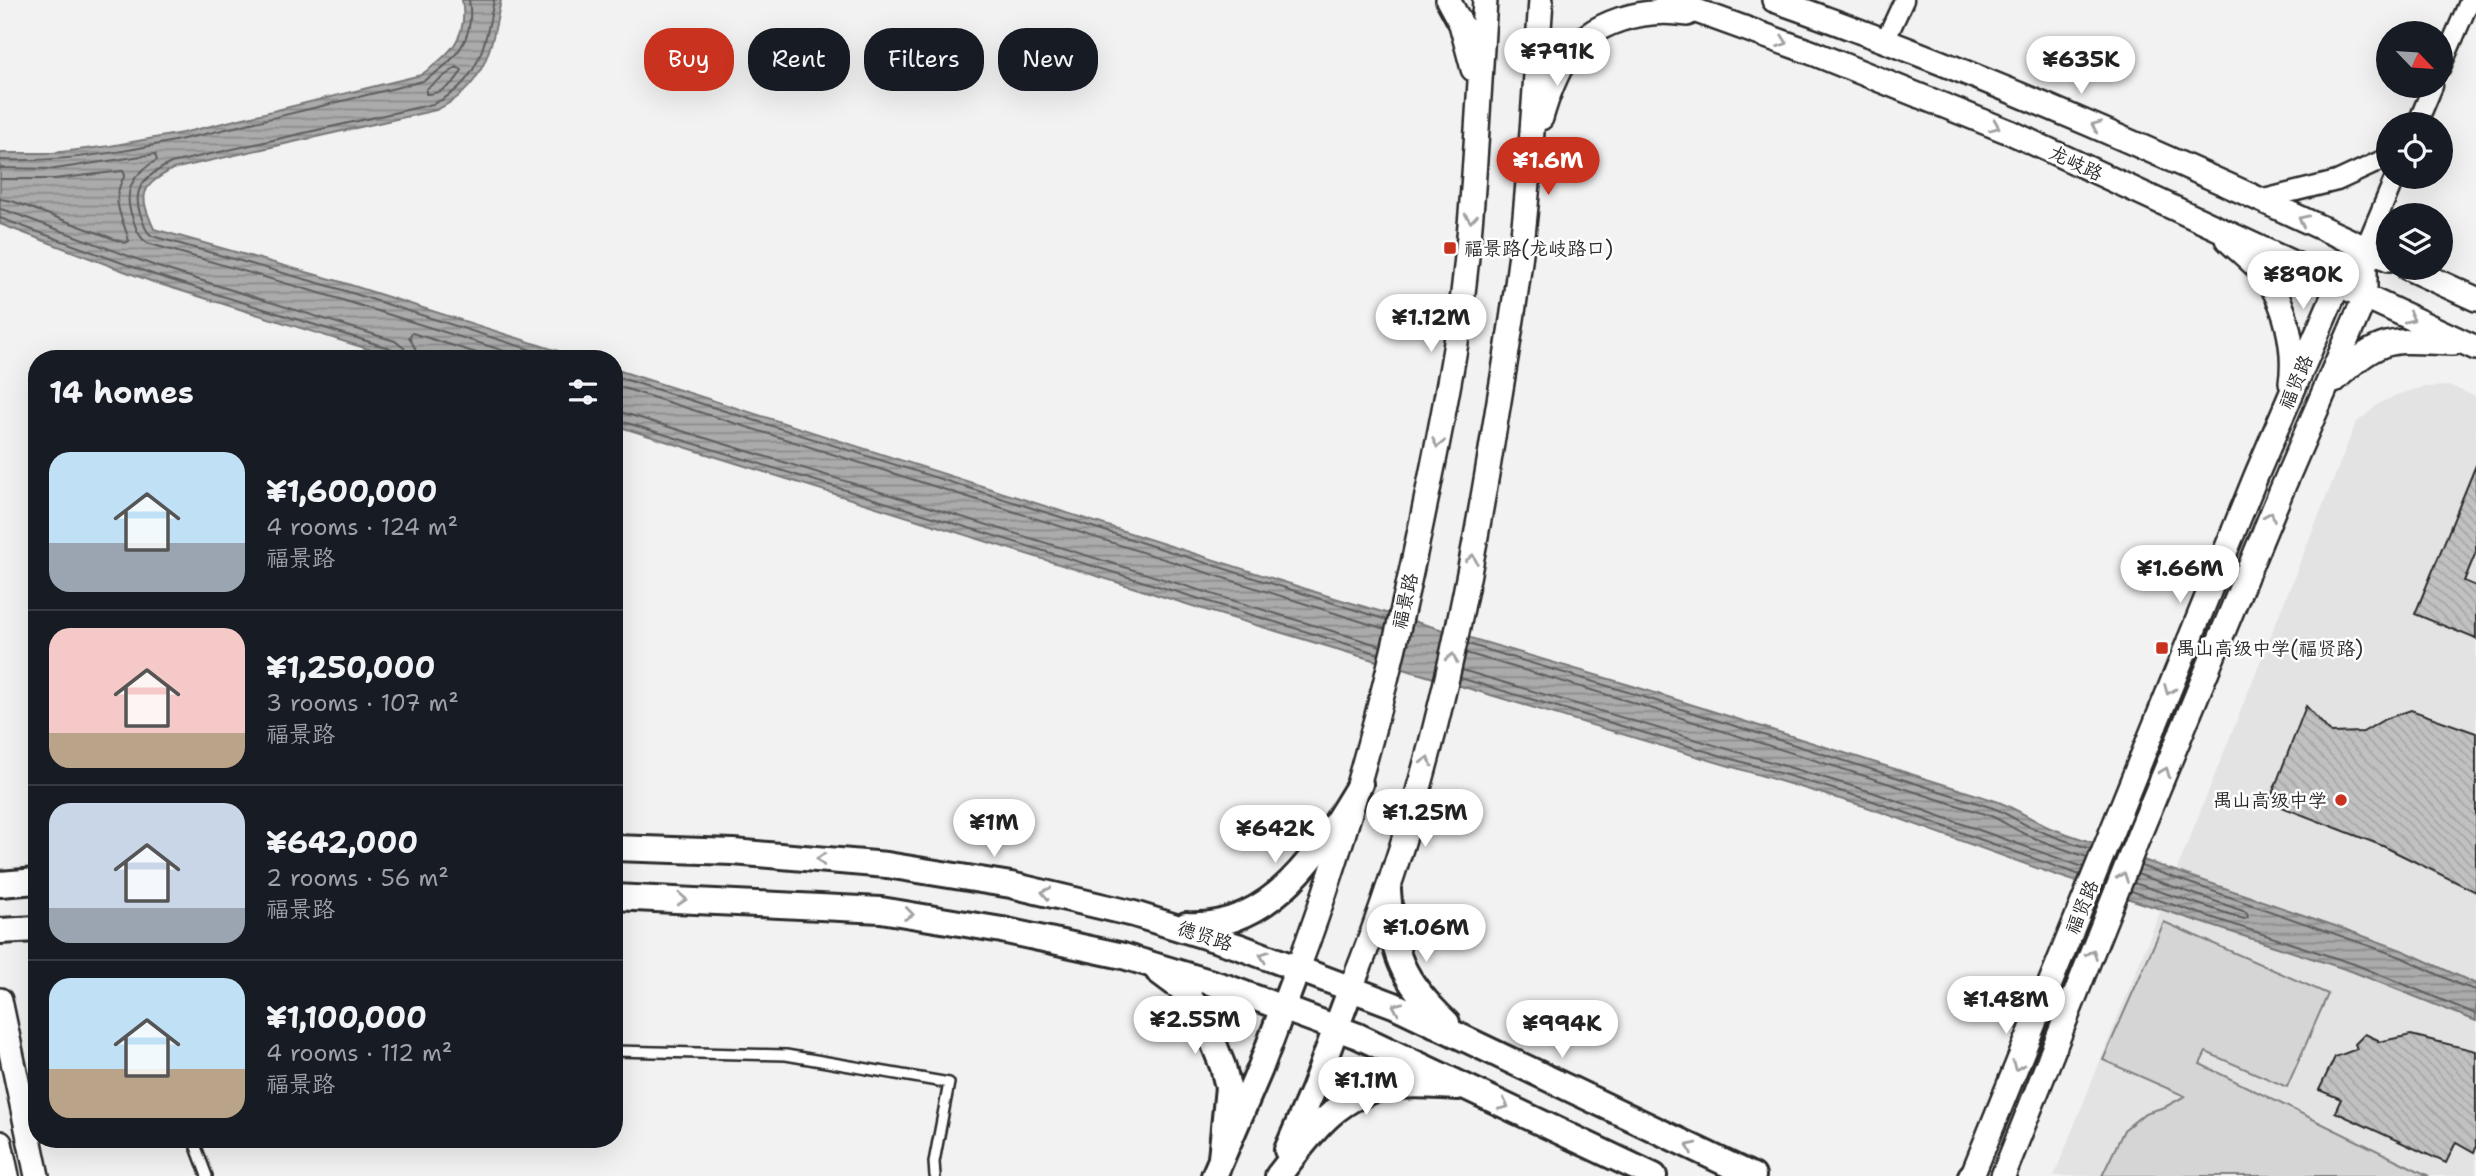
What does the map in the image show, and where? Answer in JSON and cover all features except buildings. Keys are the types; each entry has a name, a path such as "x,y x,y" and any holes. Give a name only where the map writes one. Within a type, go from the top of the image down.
{"main road":[{"path":"1170,925 1205,926 1255,908 1279,892 1312,859 1360,784"},
{"name":"德贤路","path":"623,848 733,852 887,864 1012,885 1170,925 1298,968 1394,1005 1753,1176"},
{"path":"0,884 28,882"},
{"path":"1388,891 1394,945 1401,965 1412,985 1430,1007 1463,1038"},
{"path":"623,897 881,911 1002,930 1146,962 1283,1007 1398,1054 1654,1176"},
{"path":"0,931 28,929"},
{"path":"1146,962 1185,991 1202,1016 1223,1066 1228,1087 1218,1167"},
{"name":"福景路","path":"1218,1167 1260,1069 1298,968"},
{"path":"1277,1176 1351,988"},
{"path":"1277,1176 1318,1126 1351,1098 1388,1086 1467,1087"}],"street":[{"path":"1448,0 1461,24 1470,51 1478,101"},
{"name":"福景路","path":"1298,968 1337,859 1360,784 1404,610 1441,429 1460,318 1471,216 1485,0"},
{"path":"1351,988 1388,891 1418,796 1460,626 1512,322 1528,172 1541,0"},
{"name":"龙岐路","path":"1666,0 1825,58 2012,133 2471,346"},
{"path":"1774,0 2034,99 2376,253"},
{"path":"1885,41 1904,0"},
{"path":"2454,37 2470,0"},
{"path":"1528,172 1540,121 1556,75 1567,56 1590,35 1631,15 1669,11 1719,19"},
{"path":"2260,200 2337,181 2376,163"},
{"path":"2365,248 2390,189"},
{"path":"2214,227 2264,275 2281,304 2291,349 2292,374 2288,400"},
{"name":"福贤路","path":"1972,1176 2288,400 2338,285 2365,248"},
{"name":"福贤路","path":"2003,1176 2139,835 2365,297 2365,248"},
{"path":"2434,280 2476,299"},
{"path":"2324,391 2356,360 2378,345 2400,340 2471,346"},
{"path":"1,1008 28,1134"},
{"path":"0,1143 7,1176"},
{"path":"31,1148 37,1176"}],"lane":[{"path":"623,1051 786,1055 949,1083 934,1162 935,1176"},
{"path":"196,1148 207,1176"}],"shaded area":[{"name":"禺山高级中学","path":"2451,386 2476,397 2476,1176 2054,1176 2356,423 2380,403 2399,394 2424,387"},
{"path":"2164,922 2328,994 2287,1087 2206,1052 2200,1064 2429,1176 2102,1176 2124,1130 2145,1113 2165,1107 2185,1096 2103,1060"}],"water":[{"path":"462,0 501,0 494,35 483,65 465,90 452,101 436,110 173,169 148,187 144,200 146,208 154,229 338,281 555,350 371,350 153,282 0,224 0,153 53,153 182,133 421,75 455,44 463,13"},
{"path":"623,372 1328,596 1633,686 1996,801 2050,828 2344,929 2404,951 2476,984 2476,1021 2351,971 2056,875 1867,807 1212,612 623,428"}],"place":[{"name":"福景路(龙岐路口)","path":"1450,248"},
{"name":"禺山高级中学(福贤路)","path":"2162,648"},
{"name":"禺山高级中学","path":"2341,800"}]}
